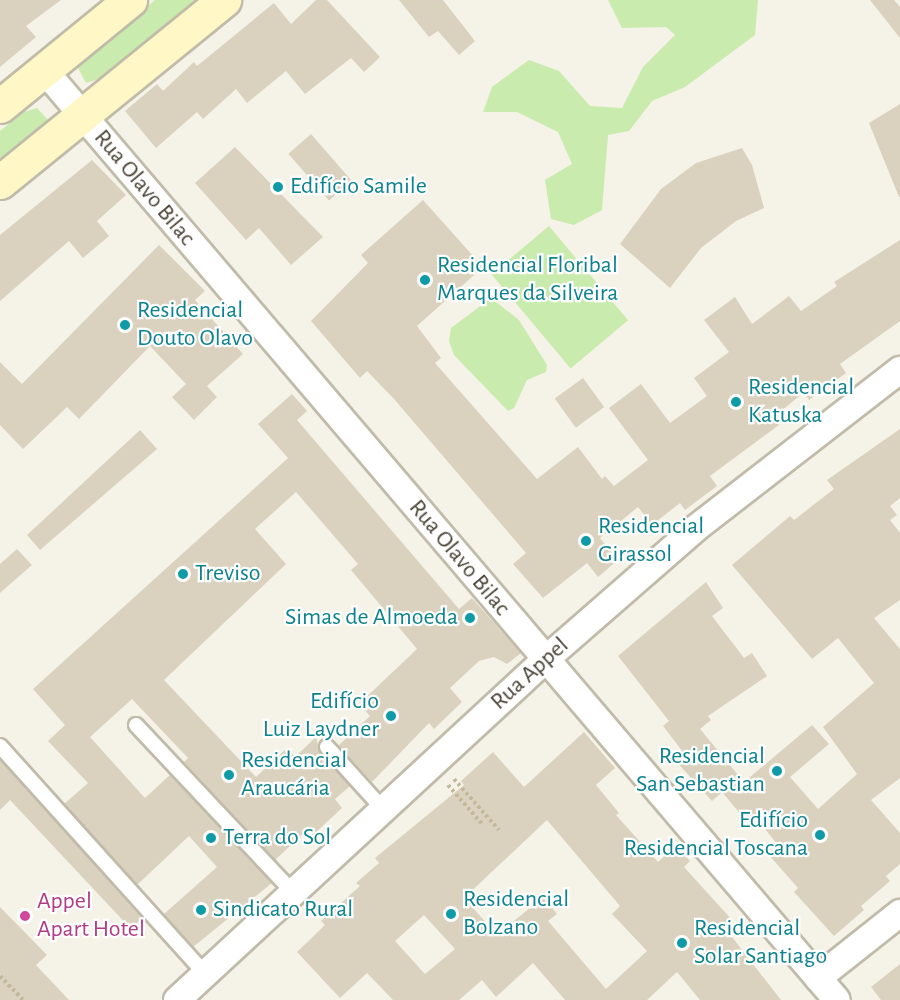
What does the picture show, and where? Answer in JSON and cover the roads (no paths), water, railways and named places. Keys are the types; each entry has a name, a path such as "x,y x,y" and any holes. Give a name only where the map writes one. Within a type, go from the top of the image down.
{"main road":[{"path":"0,182 224,0"},
{"path":"0,106 123,2"}],"street":[{"name":"Rua Olavo Bilac","path":"44,70 837,1000"},
{"name":"Rua Appel","path":"177,1000 546,659 696,528 900,370"},
{"path":"818,978 900,913"}],"lane":[{"path":"136,725 293,892"},
{"path":"0,746 205,974"},
{"path":"327,747 383,809"}],"place":[{"name":"Edifício Samile","path":"278,187"},
{"name":"Residencial Floribal Marques da Silveira","path":"425,280"},
{"name":"Residencial Douto Olavo","path":"125,325"},
{"name":"Residencial Katuska","path":"736,402"},
{"name":"Residencial Girassol","path":"586,541"},
{"name":"Treviso","path":"183,574"},
{"name":"Simas de Almoeda","path":"470,618"},
{"name":"Edifício Luiz Laydner","path":"391,716"},
{"name":"Residencial San Sebastian","path":"777,771"},
{"name":"Residencial Araucária","path":"229,775"},
{"name":"Edifício Residencial Toscana","path":"820,835"},
{"name":"Terra do Sol","path":"211,838"},
{"name":"Sindicato Rural","path":"201,910"},
{"name":"Residencial Bolzano","path":"451,914"},
{"name":"Appel Apart Hotel","path":"25,916"},
{"name":"Residencial Solar Santiago","path":"682,943"}]}
